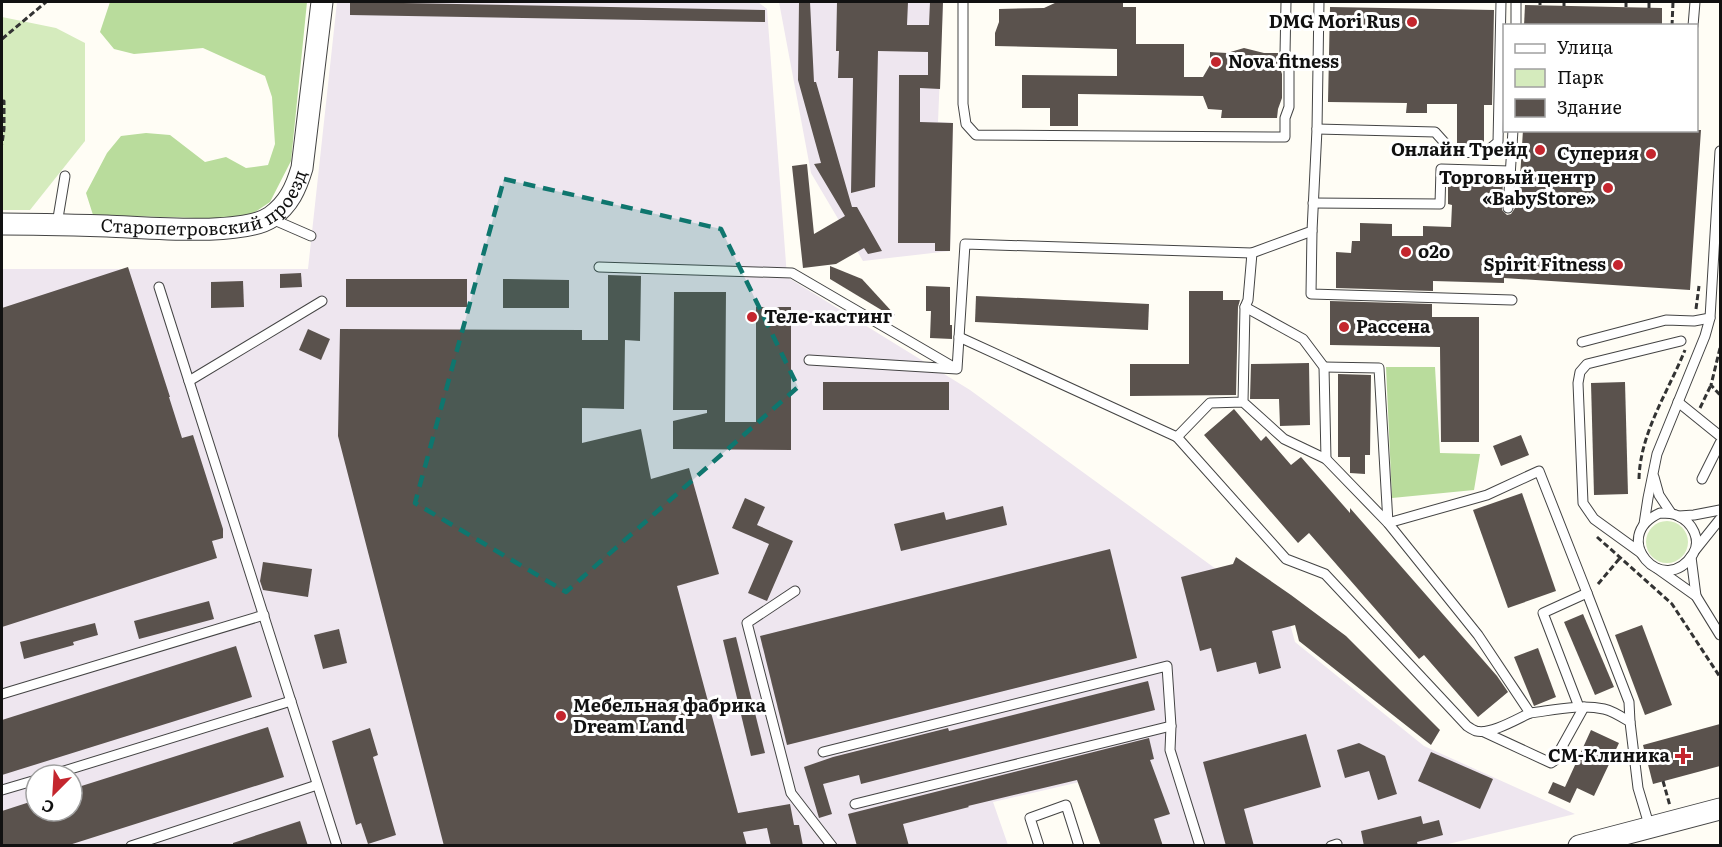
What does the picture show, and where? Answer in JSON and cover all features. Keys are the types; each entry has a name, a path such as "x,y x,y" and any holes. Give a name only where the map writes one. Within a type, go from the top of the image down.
{"street":[{"name":"Старопетровский проезд","path":"2,224 199,229 243,227 269,218 285,204 296,189 302,168 322,2"},
{"path":"1579,846 1720,809"}],"lane":[{"path":"963,2 963,104 966,124 976,135 1285,138 1285,118 1289,106 1289,63 1285,54 1286,2"},
{"path":"1319,2 1311,294 1512,300"},
{"path":"1317,129 1435,132 1453,152 1485,153 1498,142 1501,2"},
{"path":"1516,2 1516,24"},
{"path":"1693,24 1695,2"},
{"path":"1508,208 1513,132"},
{"path":"1720,151 1710,318 1705,336 1657,454 1644,524 1638,542 1647,562 1696,596 1720,635"},
{"path":"1313,203 1440,204 1440,169 1510,171"},
{"path":"57,224 65,176"},
{"path":"269,218 311,236"},
{"path":"957,369 965,244 1252,253 1312,231"},
{"path":"1243,402 1245,307 1248,300 1252,253"},
{"path":"599,267 792,273 957,369"},
{"path":"159,287 338,846"},
{"path":"189,381 322,301"},
{"path":"1245,307 1303,339 1324,368 1326,459"},
{"path":"1582,342 1666,320 1694,321 1710,318"},
{"path":"959,337 1177,437 1286,559 1324,574 1467,726 1551,763 1582,707 1543,613 1587,593"},
{"path":"1641,553 1594,519 1583,503 1578,383 1580,372 1587,364 1681,340"},
{"path":"809,360 957,369"},
{"path":"1324,368 1379,368 1388,523"},
{"path":"1177,437 1210,403 1243,402 1284,439 1326,459 1388,523 1478,634 1530,713"},
{"path":"1678,402 1720,436"},
{"path":"1702,479 1720,443"},
{"path":"1653,469 1654,482 1659,495 1675,515 1694,529 1696,596"},
{"path":"1388,523 1486,495 1539,471 1629,702 1638,788 1650,828"},
{"path":"1644,524 1660,513 1694,515 1720,510"},
{"path":"1656,568 1667,570 1678,568 1694,553 1720,519"},
{"path":"795,591 747,623 791,794 832,846"},
{"path":"2,694 264,615"},
{"path":"823,752 1167,666 1171,726 1170,750 1200,846"},
{"path":"84,765 291,701"},
{"path":"1484,732 1530,713 1582,707 1605,709 1630,722"},
{"path":"855,804 1171,726"},
{"path":"2,790 24,784"},
{"path":"131,846 317,785"},
{"path":"1039,846 1030,818 1066,806 1079,846"}],"path":[{"path":"2,39 46,2"},
{"path":"1626,2 1626,7"},
{"path":"1649,2 1649,8"},
{"path":"1672,2 1672,24"},
{"path":"2,101 4,101 4,129 2,144"},
{"path":"1696,417 1711,385 1720,348"},
{"path":"1711,385 1720,395"},
{"path":"1604,526 1596,537 1672,604 1720,677"},
{"path":"1598,584 1620,558"},
{"path":"1663,782 1670,807"}],"highlighted area":[{"path":"504,179 721,229 798,387 566,592 415,503"}],"shaded area":[{"path":"337,2 758,2 767,9 787,277 970,390 1227,577 1287,613 1295,642 1424,746 1575,814 1444,845 1163,845 1136,769 993,802 1008,845 2,845 2,269 308,269"},
{"path":"779,2 943,2 938,122 953,123 950,251 863,261 811,173"}],"green space":[{"path":"110,2 307,2 291,161 270,202 252,214 230,219 93,215 86,193 107,153 121,136 146,133 170,135 205,162 226,157 246,168 268,165 275,144 272,97 265,76 203,48 134,54 114,49 100,32"},
{"path":"2,17 56,28 85,43 85,141 30,210 2,210"},
{"path":"1386,367 1435,367 1440,453 1480,454 1474,490 1392,498"},
{"path":"1667,521 1682,527 1688,542 1682,557 1667,563 1652,557 1646,542 1652,527"}],"building":[{"path":"350,2 765,10 765,22 350,15"},
{"path":"799,2 810,2 814,82 816,82 852,207 857,207 882,251 868,254 864,248 836,264 803,268 792,166 807,164 814,234 845,216 814,164 821,163 798,80"},
{"path":"837,2 908,2 907,25 929,25 930,2 943,2 940,89 920,88 920,122 953,123 950,251 935,251 935,243 898,243 899,75 928,75 928,52 878,51 875,187 851,193 853,78 838,78"},
{"path":"1057,2 1123,2 1123,7 1136,7 1136,44 1184,44 1184,77 1203,77 1210,65 1210,52 1227,53 1244,48 1264,53 1278,53 1282,74 1282,98 1277,118 1221,118 1222,110 1208,109 1203,96 1078,94 1078,126 1050,126 1050,108 1022,108 1022,75 1117,76 1117,49 995,46 999,9 1044,8"},
{"path":"1525,5 1662,8 1662,24 1524,24"},
{"path":"1330,7 1494,10 1492,105 1484,105 1484,145 1457,145 1457,104 1427,104 1427,113 1406,113 1407,103 1328,102"},
{"name":"Торговый центр «BabyStore»","path":"1701,130 1690,290 1504,278 1504,283 1433,281 1433,291 1336,288 1336,252 1351,253 1352,241 1360,241 1360,223 1392,224 1392,236 1423,236 1423,226 1451,227 1452,205 1448,204 1448,176 1503,178 1502,210 1507,215 1511,214 1515,208 1517,177 1520,178 1523,132 1698,132"},
{"path":"830,266 862,279 895,315 893,317 830,279"},
{"path":"128,267 182,438 193,435 223,529 223,538 212,541 217,558 2,627 2,308"},
{"path":"301,273 302,287 280,288 280,274"},
{"name":"Мебельная фабрика Dream Land","path":"608,275 641,276 640,341 625,340 624,409 582,408 582,443 641,429 651,479 689,468 719,574 677,586 738,813 790,804 794,825 799,825 803,846 771,846 767,828 743,832 747,846 444,846 338,436 340,329 582,330 582,340 608,340"},
{"path":"346,279 467,279 467,307 346,307"},
{"path":"503,279 569,280 569,308 503,308"},
{"path":"243,281 244,307 211,308 211,282"},
{"path":"926,286 950,287 952,339 930,338 931,311 926,311"},
{"path":"1189,291 1223,291 1223,300 1240,300 1236,395 1130,396 1130,364 1189,364"},
{"path":"674,292 726,292 725,422 756,422 756,307 791,307 791,450 673,449 673,421 707,413 707,410 673,410"},
{"path":"976,296 1149,304 1148,330 975,322"},
{"path":"1330,301 1432,304 1432,317 1479,317 1479,442 1441,442 1440,347 1330,345"},
{"path":"308,329 330,339 321,360 299,350"},
{"path":"1309,363 1310,425 1280,426 1279,399 1250,399 1251,364"},
{"path":"1338,374 1371,375 1370,455 1365,455 1365,474 1350,473 1350,457 1338,457"},
{"path":"823,382 949,382 949,410 823,410"},
{"path":"1625,382 1628,494 1594,495 1591,383"},
{"path":"1234,409 1261,441 1266,436 1291,465 1301,457 1350,513 1350,508 1497,676 1508,692 1478,717 1424,655 1419,659 1309,533 1298,543 1204,435"},
{"path":"1521,435 1529,455 1501,466 1493,446"},
{"path":"1522,493 1556,591 1508,608 1473,510"},
{"path":"745,498 765,507 757,525 793,541 767,601 748,593 769,544 732,528"},
{"path":"1003,506 1007,525 901,551 894,524 944,512 946,520"},
{"path":"1110,549 1137,658 787,745 760,636"},
{"path":"1236,557 1346,636 1440,730 1431,745 1299,641 1295,625 1272,631 1281,668 1259,674 1256,662 1217,672 1211,648 1200,651 1181,577 1233,564"},
{"path":"263,562 312,569 308,597 263,590 260,581"},
{"path":"209,601 214,619 139,639 134,621"},
{"path":"1583,614 1614,687 1595,695 1564,622"},
{"path":"95,623 98,635 73,642 74,645 24,659 20,642"},
{"path":"1642,625 1672,705 1645,715 1615,635"},
{"path":"339,629 347,663 323,669 314,635"},
{"path":"736,637 765,753 751,756 723,640"},
{"path":"236,646 252,697 40,763 24,763 24,768 2,775 2,720"},
{"path":"1538,648 1556,697 1534,706 1514,657"},
{"path":"1148,681 1155,710 861,784 859,775 823,784 832,814 819,818 804,767 833,757 948,728 949,731"},
{"name":"СМ-Клиника","path":"1720,724 1720,766 1653,784 1643,745"},
{"path":"268,727 284,777 66,846 2,846 2,811 24,804 24,823 84,823 84,785"},
{"path":"370,728 378,755 373,757 396,835 368,844 361,823 356,825 332,741"},
{"path":"1591,730 1619,743 1594,796 1577,788 1570,803 1548,793 1553,782 1565,787"},
{"path":"1306,734 1321,787 1244,809 1254,846 1226,846 1203,762"},
{"path":"1149,738 1154,759 1150,760 1170,814 1154,819 1163,846 1101,846 1077,780 903,824 909,846 857,846 848,814"},
{"path":"1359,743 1385,756 1397,794 1378,800 1369,771 1345,778 1337,750"},
{"path":"1431,752 1493,779 1480,809 1418,781"},
{"path":"1421,816 1423,824 1439,820 1443,835 1417,842 1418,846 1364,846 1361,831"},
{"path":"300,821 308,846 233,846 233,843"}],"place":[{"name":"DMG Mori Rus","path":"1412,22"},
{"name":"Nova fitness","path":"1216,62"},
{"name":"Онлайн Трейд","path":"1540,150"},
{"name":"Суперия","path":"1651,154"},
{"name":"Торговый центр «BabyStore»","path":"1608,188"},
{"name":"o2o","path":"1406,252"},
{"name":"Spirit Fitness","path":"1618,265"},
{"name":"Теле-кастинг","path":"752,317"},
{"name":"Рассена","path":"1344,327"},
{"name":"Мебельная фабрика Dream Land","path":"561,716"},
{"name":"СМ-Клиника","path":"1683,756"}]}
